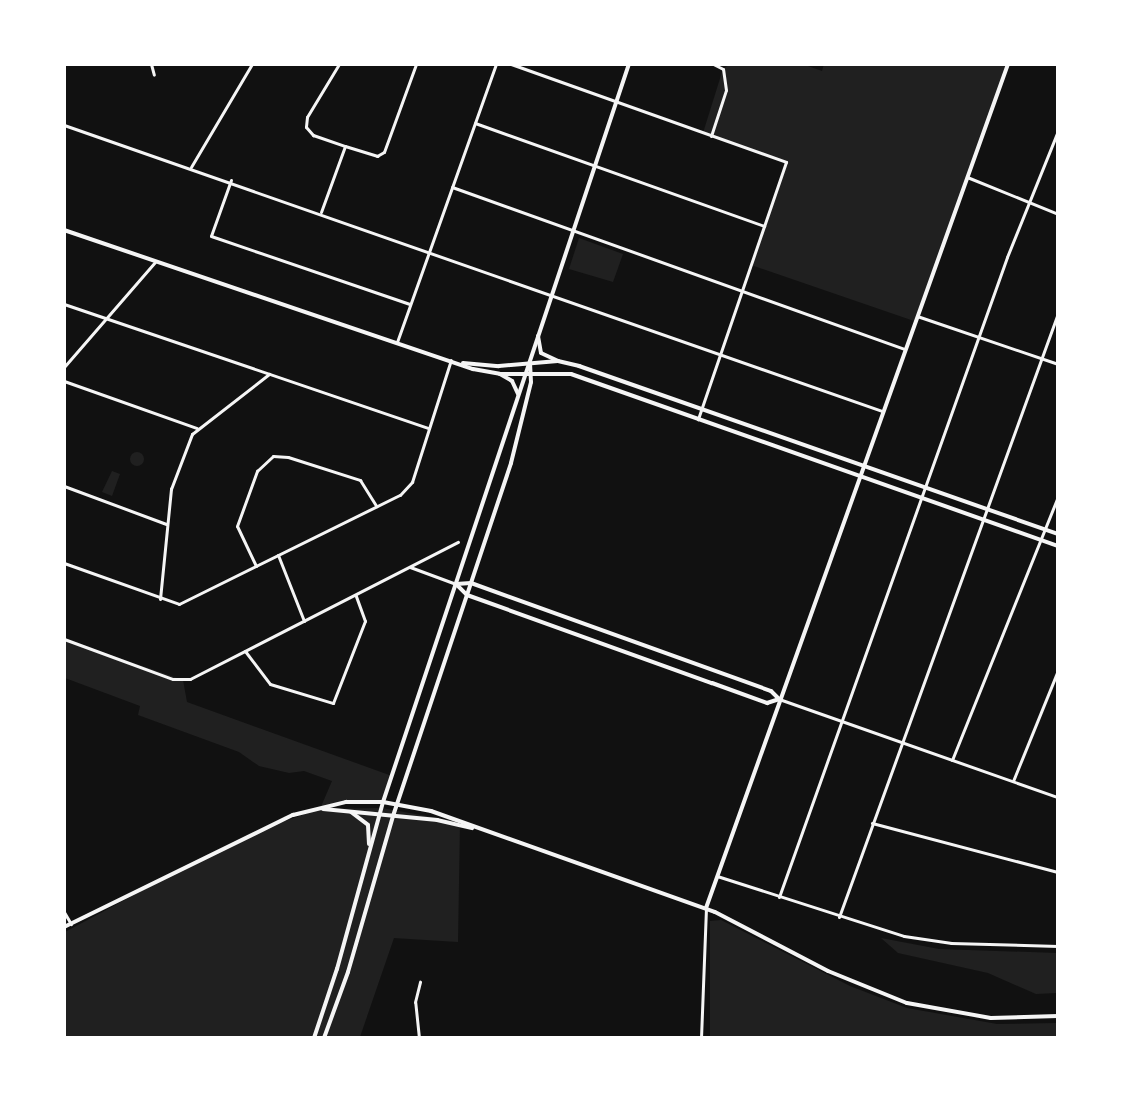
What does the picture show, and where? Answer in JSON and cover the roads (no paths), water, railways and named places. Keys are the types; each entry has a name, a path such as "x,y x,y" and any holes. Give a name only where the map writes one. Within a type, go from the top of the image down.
{"street":[{"path":"151,64 154,75"},
{"path":"191,167 252,64"},
{"path":"339,64 307,117 306,127 313,135 377,156 384,152 417,64"},
{"path":"397,342 496,64"},
{"path":"512,64 786,162 698,419"},
{"path":"314,1038 337,969 383,802 518,394 523,372 530,363 572,230 629,64"},
{"path":"711,136 726,86 723,69 713,64"},
{"path":"702,1038 706,909 858,478 1008,64"},
{"path":"475,123 764,226"},
{"path":"64,125 231,180 882,411"},
{"path":"779,897 979,337 1058,131"},
{"path":"321,212 345,146"},
{"path":"966,177 1058,214"},
{"path":"231,180 211,236 410,304"},
{"path":"452,187 905,349"},
{"path":"64,230 460,363 500,374 512,381 518,394"},
{"path":"64,367 156,261"},
{"path":"64,304 430,428"},
{"path":"838,917 980,519 987,509 1058,313"},
{"path":"916,316 1058,364"},
{"path":"538,335 541,353 558,361 1058,534"},
{"path":"64,563 160,599 182,603 376,506 409,487 451,360"},
{"path":"460,363 558,361"},
{"path":"324,1038 351,962 393,816 512,464 533,372 530,363"},
{"path":"500,374 523,372 571,374 858,478 1058,546"},
{"path":"160,599 166,524 173,482 197,428 268,374"},
{"path":"64,381 197,428"},
{"path":"256,566 237,526 257,471 273,456 288,457 360,480 376,506"},
{"path":"64,486 166,524"},
{"path":"952,760 1058,496"},
{"path":"64,639 176,680 197,676 458,542"},
{"path":"278,555 304,621"},
{"path":"410,567 456,584 471,583 771,691 780,699 1058,797"},
{"path":"456,584 467,595 767,703 780,699"},
{"path":"245,651 270,684 333,703 365,621 356,596"},
{"path":"1013,781 1058,670"},
{"path":"64,927 293,815 346,802 383,802 431,811 473,828 706,909 828,971 907,1003 991,1018 1058,1016"},
{"path":"320,809 380,814 473,828"},
{"path":"351,812 368,825 368,852"},
{"path":"872,823 1058,872"},
{"path":"717,876 838,917 904,936 941,942 1058,946"},
{"path":"64,912 71,924"},
{"path":"419,1038 415,1002 420,982"}]}
